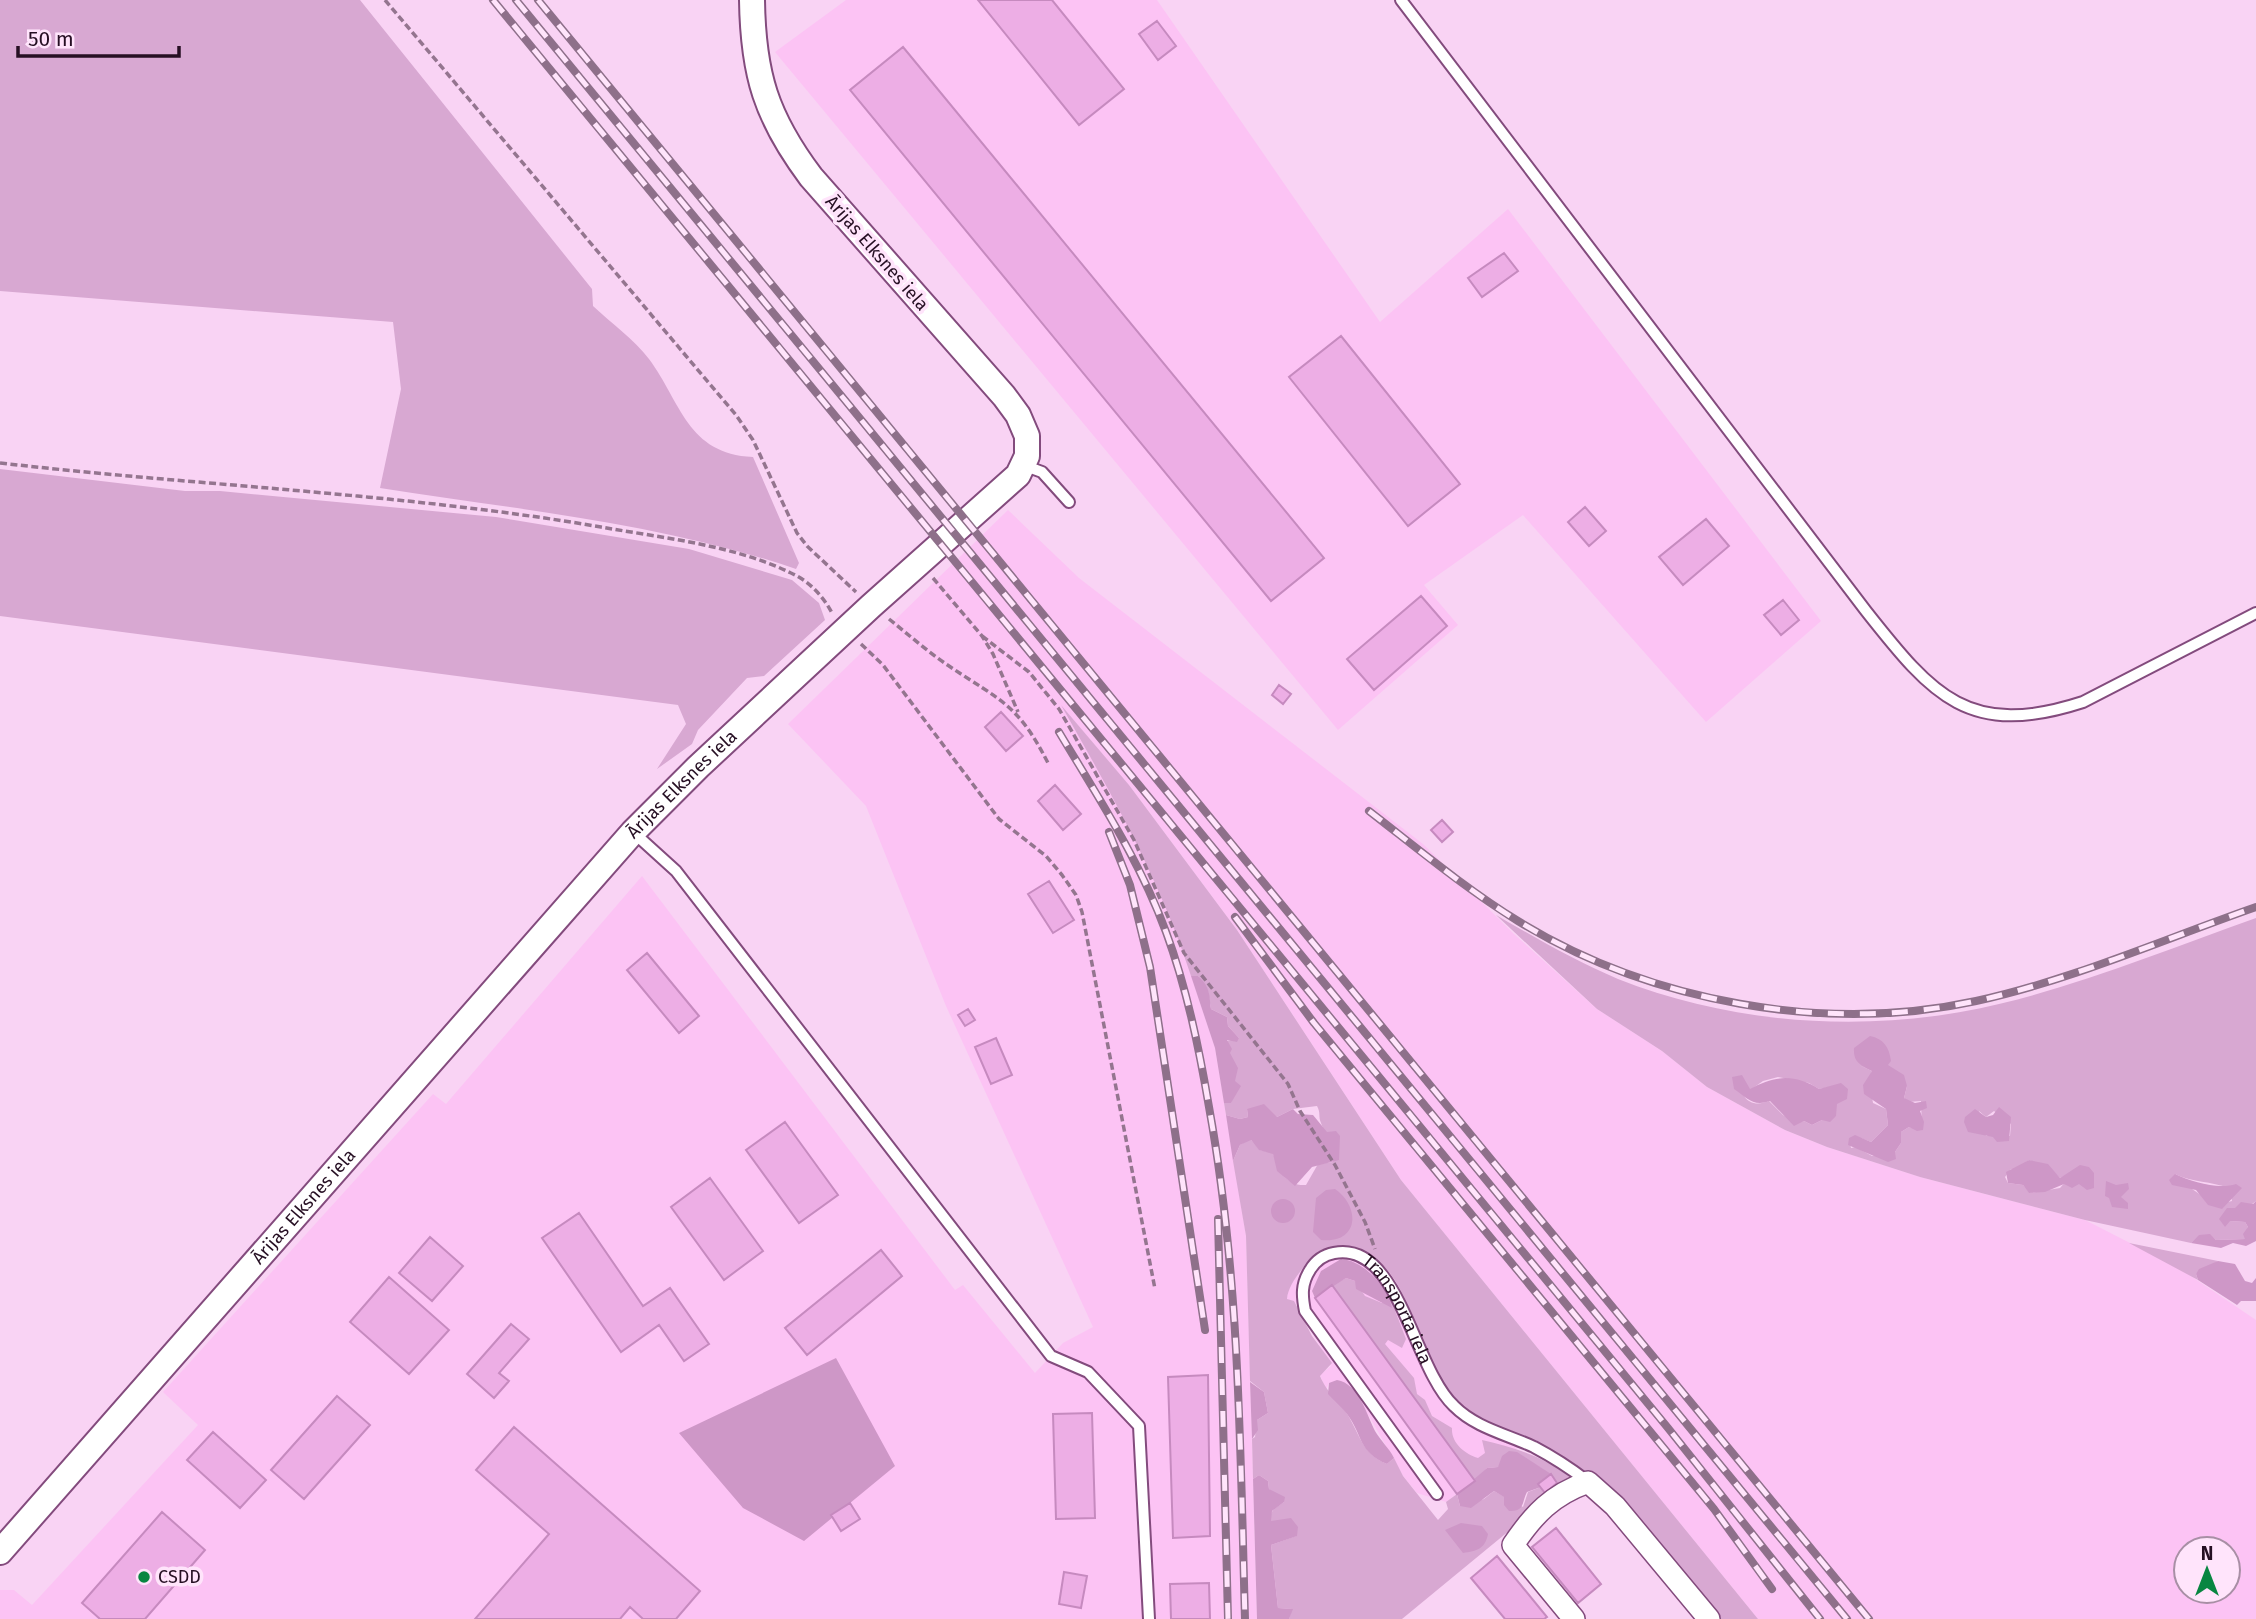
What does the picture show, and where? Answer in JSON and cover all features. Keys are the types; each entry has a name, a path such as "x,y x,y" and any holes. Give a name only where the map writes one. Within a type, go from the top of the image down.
{"street":[{"name":"Ārijas Elksnes iela","path":"0,1552 633,832 698,767 845,630 1009,484 1023,465 1027,436 1018,415 811,177 788,146 771,114 758,78 752,41 752,0"},
{"path":"1574,1619 1513,1545 1547,1502 1565,1490 1588,1482"},
{"name":"Transporta iela","path":"1588,1482 1615,1506 1709,1619"}],"lane":[{"path":"1401,0 1904,660 1930,685 1958,704 1981,713 2008,718 2034,715 2083,702 2256,613"},
{"path":"1023,465 1042,472 1069,502"},
{"path":"633,832 676,871 1051,1356 1088,1372 1139,1426 1149,1619"},
{"name":"Transporta iela","path":"1437,1494 1305,1311 1302,1296 1304,1279 1315,1262 1325,1255 1342,1252 1360,1254 1377,1265 1390,1283 1427,1370 1453,1406 1488,1429 1553,1458 1588,1482"}],"path":[{"path":"385,0 722,397 752,440 797,533 807,547 871,606 946,664 994,693 1018,714"},
{"path":"0,463 440,504 657,537 724,552 791,572 819,594 845,630 883,665 999,819 1046,856 1076,895 1082,912 1155,1289"},
{"path":"928,556 931,575 982,636 993,654 1018,714 1048,763"},
{"path":"982,636 1029,672 1059,709 1134,840 1184,953 1291,1088 1300,1111 1335,1165 1365,1222 1390,1283"}],"shaded area":[{"path":"0,0 360,0 592,289 593,306 649,359 688,423 713,446 731,454 753,457 799,563 796,569 745,553 642,529 380,488 401,389 393,322 0,291"},
{"path":"846,0 1157,0 1380,322 1508,209 1821,621 1706,722 1523,515 1424,585 1458,625 1338,730 775,52"},
{"path":"0,469 185,491 220,491 496,517 689,549 792,580 819,603 825,620 764,676 747,678 698,730 692,744 657,769 686,724 678,705 0,616"},
{"path":"1008,510 1079,578 1423,844 1514,934 1597,1009 1662,1051 1707,1087 1785,1130 1827,1147 1920,1177 2085,1220 2179,1268 2256,1320 2256,1619 1758,1619 1401,1180 1237,930 1129,785 1064,709 1139,843 1179,938 1215,1048 1246,1236 1257,1619 0,1619 0,1590 14,1590 32,1605 198,1425 163,1392 433,1094 446,1104 642,876 955,1290 963,1285 1035,1373 1063,1343 1093,1327 946,1006 866,806 788,724"},
{"path":"1061,705 1129,785 1237,930 1401,1180 1758,1619 1716,1619 1629,1515 1591,1478 1572,1463 1544,1447 1500,1428 1460,1402 1447,1388 1428,1356 1407,1304 1389,1272 1363,1251 1342,1247 1331,1248 1311,1259 1292,1283 1287,1299 1294,1301 1312,1336 1332,1363 1320,1376 1368,1450 1387,1464 1394,1458 1403,1476 1438,1520 1448,1509 1446,1502 1457,1494 1460,1506 1484,1499 1494,1491 1523,1507 1528,1492 1541,1487 1545,1492 1557,1483 1543,1469 1517,1453 1498,1467 1487,1468 1475,1481 1332,1285 1346,1278 1355,1281 1365,1296 1382,1303 1389,1295 1406,1339 1402,1348 1388,1340 1385,1344 1414,1378 1417,1394 1425,1400 1432,1416 1452,1428 1460,1447 1478,1458 1485,1453 1482,1440 1507,1446 1541,1459 1572,1479 1402,1619 1289,1619 1292,1609 1278,1608 1271,1545 1296,1536 1278,1522 1271,1521 1272,1512 1284,1502 1269,1489 1268,1481 1259,1475 1253,1479 1252,1439 1255,1437 1257,1420 1268,1413 1264,1392 1250,1381 1246,1236 1233,1161 1240,1145 1250,1139 1260,1150 1273,1153 1277,1166 1288,1180 1306,1185 1318,1164 1333,1162 1332,1157 1317,1106 1293,1109 1277,1117 1247,1109 1248,1117 1240,1119 1226,1115 1224,1103 1231,1103 1235,1081 1227,1041 1239,1038 1228,1026 1227,1017 1211,1009 1208,991 1198,976 1191,976 1149,870"},
{"path":"1496,915 1586,965 1663,995 1758,1015 1856,1022 1952,1013 2032,996 2256,918 2256,1201 2230,1221 2245,1222 2248,1227 2245,1239 2216,1240 2210,1235 2200,1235 2191,1243 2085,1220 1920,1177 1827,1147 1785,1130 1707,1087 1662,1051 1597,1009","holes":["1859,1065 1907,1086 1904,1098 1908,1102 1921,1101 1922,1130 1909,1127 1901,1132 1901,1143 1895,1152 1872,1156 1856,1147 1851,1148 1850,1142 1861,1138 1871,1142 1888,1125 1886,1109 1873,1103 1869,1079 1872,1071","1778,1077 1809,1083 1819,1089 1830,1087 1822,1120 1812,1125 1804,1121 1797,1123 1783,1115 1769,1101 1749,1101 1743,1095 1763,1081","1979,1111 1986,1117 1994,1111 2011,1124 2010,1136 1986,1136","2029,1160 2049,1168 2060,1178 2075,1171 2060,1188 2030,1193 2023,1185 2008,1183 2005,1177 2011,1169 2017,1169","2175,1174 2229,1188 2232,1201 2215,1205"]},
{"path":"1191,976 1198,976 1202,980 1209,992 1211,1009 1227,1017 1228,1026 1239,1038 1237,1042 1227,1040 1238,1068 1235,1081 1241,1086 1231,1103 1224,1103 1215,1048"},
{"path":"1870,1036 1885,1044 1891,1061 1888,1065 1904,1075 1907,1086 1904,1098 1915,1103 1926,1101 1927,1108 1920,1111 1924,1122 1923,1130 1917,1131 1909,1127 1901,1132 1901,1143 1895,1152 1896,1159 1888,1162 1848,1145 1849,1138 1855,1135 1871,1142 1888,1125 1886,1109 1864,1094 1863,1085 1872,1071 1861,1065 1855,1057 1854,1048"},
{"path":"1742,1075 1750,1089 1768,1081 1785,1078 1802,1081 1819,1089 1841,1083 1848,1089 1847,1099 1837,1104 1836,1116 1830,1122 1822,1120 1812,1125 1804,1121 1794,1126 1770,1101 1755,1102 1734,1089 1732,1077"},
{"path":"1264,1104 1277,1117 1293,1109 1298,1114 1313,1115 1327,1132 1336,1131 1340,1136 1339,1160 1312,1167 1295,1186 1277,1171 1273,1154 1259,1150 1251,1140 1240,1145 1233,1161 1226,1115 1240,1119 1248,1117 1247,1109"},
{"path":"1999,1107 2011,1117 2009,1141 1997,1142 1993,1137 1968,1132 1965,1117 1975,1109 1986,1117 1993,1115"},
{"path":"2029,1160 2048,1164 2060,1178 2080,1165 2089,1167 2094,1173 2094,1188 2087,1190 2079,1184 2072,1188 2064,1184 2045,1192 2029,1193 2023,1185 2008,1183 2006,1172"},
{"path":"2175,1174 2206,1184 2236,1184 2242,1188 2222,1209 2208,1205 2196,1190 2172,1185 2169,1180"},
{"path":"2106,1181 2116,1185 2128,1183 2129,1189 2121,1197 2128,1203 2128,1209 2112,1207 2109,1198 2105,1196"},
{"path":"1335,1189 1349,1205 1352,1223 1343,1236 1334,1240 1321,1240 1313,1232 1316,1198 1326,1190"},
{"path":"1278,1199 1288,1199 1295,1206 1295,1216 1288,1223 1278,1223 1271,1216 1271,1206"},
{"path":"2256,1201 2256,1241 2246,1246 2233,1243 2221,1248 2191,1243 2199,1235 2210,1234 2216,1240 2245,1239 2243,1234 2248,1227 2245,1222 2230,1221 2225,1227 2219,1219 2227,1208 2235,1208 2241,1202 2253,1204"},
{"path":"2129,1243 2218,1261 2196,1274 2198,1280"},
{"path":"1340,1246 1368,1252 1390,1274 1416,1332 1476,1415 1529,1439 1446,1502 1417,1493 1403,1476 1369,1416 1329,1383 1326,1390 1320,1375 1331,1366 1296,1304 1287,1299 1288,1287 1307,1263 1327,1248"},
{"path":"1341,1259 1366,1269 1380,1284 1392,1308 1356,1289 1355,1281 1346,1278 1315,1298 1312,1291 1321,1271"},
{"path":"2218,1261 2235,1264 2245,1281 2252,1283 2256,1278 2256,1301 2241,1301 2237,1305 2198,1280 2196,1274 2199,1269"},
{"path":"836,1358 895,1466 804,1541 743,1508 679,1433"},
{"path":"1337,1380 1351,1387 1361,1400 1375,1431 1394,1458 1387,1464 1371,1454 1347,1414 1328,1394 1329,1383"},
{"path":"1250,1382 1264,1392 1268,1413 1257,1420 1258,1430 1252,1439"},
{"path":"1509,1451 1517,1452 1551,1474 1539,1484 1541,1487 1527,1492 1518,1510 1509,1511 1504,1505 1504,1497 1494,1491 1471,1508 1460,1506 1457,1494 1487,1468 1498,1467 1502,1456"},
{"path":"1259,1475 1268,1481 1269,1489 1285,1497 1284,1502 1272,1511 1271,1521 1291,1518 1298,1527 1297,1536 1271,1545 1278,1608 1293,1609 1289,1619 1257,1619 1253,1479"},
{"path":"1461,1523 1482,1526 1488,1534 1482,1546 1463,1553 1445,1530"}],"building":[{"path":"978,0 1052,0 1124,89 1079,125"},
{"path":"1157,21 1176,46 1158,60 1139,34"},
{"path":"903,47 1324,558 1271,601 850,90"},
{"path":"1504,253 1518,271 1482,297 1468,278"},
{"path":"1341,336 1460,484 1408,526 1289,377"},
{"path":"1585,507 1606,531 1589,546 1568,522"},
{"path":"1706,519 1729,546 1683,585 1659,557"},
{"path":"1421,596 1447,626 1374,690 1347,659"},
{"path":"1783,600 1799,620 1781,635 1764,615"},
{"path":"1279,685 1291,694 1283,704 1272,695"},
{"path":"1001,712 1023,736 1006,751 985,727"},
{"path":"1055,785 1081,814 1063,830 1038,801"},
{"path":"1442,820 1453,832 1442,842 1431,830"},
{"path":"1049,881 1074,920 1053,933 1028,894"},
{"path":"647,953 699,1016 679,1033 627,970"},
{"path":"968,1009 975,1020 965,1026 958,1015"},
{"path":"996,1038 1012,1075 991,1084 975,1047"},
{"path":"785,1122 838,1195 799,1223 746,1150"},
{"path":"710,1178 763,1251 724,1280 671,1207"},
{"path":"579,1213 643,1306 670,1288 709,1344 684,1361 659,1325 621,1352 542,1238"},
{"path":"430,1237 463,1266 432,1301 399,1273"},
{"path":"881,1250 902,1276 807,1355 785,1328"},
{"path":"389,1277 449,1330 409,1374 350,1322"},
{"path":"1332,1285 1475,1481 1457,1494 1315,1298"},
{"path":"511,1324 529,1339 499,1373 509,1381 494,1398 467,1374"},
{"path":"1208,1375 1210,1536 1173,1538 1168,1377"},
{"path":"337,1396 370,1425 304,1499 271,1470"},
{"path":"1092,1413 1095,1518 1056,1519 1053,1414"},
{"path":"514,1427 700,1591 676,1619 643,1619 630,1607 620,1619 475,1619 549,1534 476,1470"},
{"path":"213,1432 266,1480 240,1508 187,1460"},
{"path":"1551,1474 1557,1483 1545,1493 1538,1484"},
{"path":"850,1503 860,1519 841,1531 831,1515"},
{"name":"CSDD","path":"162,1512 205,1550 145,1619 100,1619 82,1603"},
{"path":"1556,1528 1601,1584 1578,1603 1532,1547"},
{"path":"1497,1556 1547,1617 1505,1619 1471,1578"},
{"path":"1064,1572 1087,1576 1081,1608 1059,1604"},
{"path":"1209,1583 1210,1619 1171,1619 1170,1584"}],"railway":[{"path":"493,0 1668,1428 1820,1619"},
{"path":"516,0 1847,1619"},
{"path":"538,0 1869,1619"},
{"path":"1059,732 1117,830 1156,906 1180,975 1197,1041 1219,1171 1233,1299 1240,1426 1245,1619"},
{"path":"1369,811 1480,896 1569,949 1624,972 1681,991 1740,1004 1800,1012 1859,1014 1918,1010 1976,1001 2083,970 2256,907"},
{"path":"1109,832 1130,885 1150,967 1205,1330"},
{"path":"1235,917 1314,1023 1714,1509 1772,1589"},
{"path":"1218,1219 1228,1619"}],"place":[{"name":"CSDD","path":"144,1577"}]}
